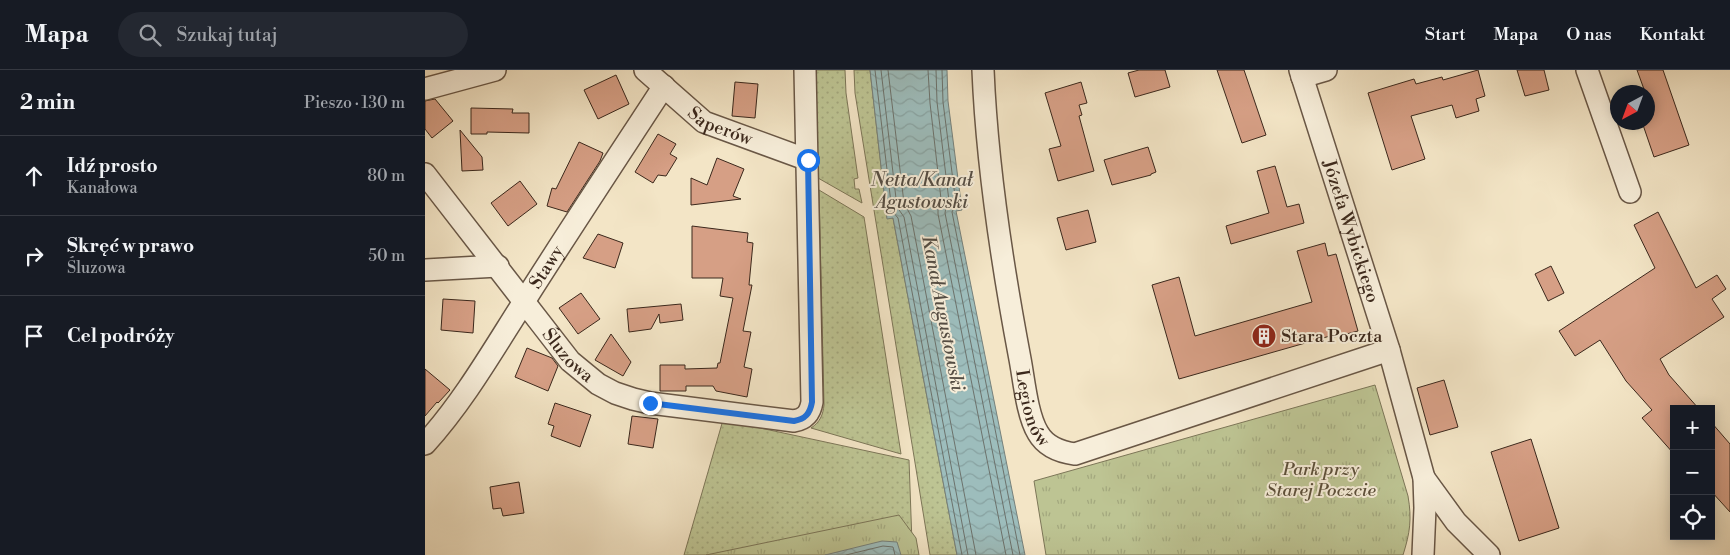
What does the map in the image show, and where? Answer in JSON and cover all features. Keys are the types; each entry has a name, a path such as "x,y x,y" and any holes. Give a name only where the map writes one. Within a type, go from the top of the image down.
{"street":[{"path":"425,89 495,70"},
{"name":"Saperów","path":"645,70 704,122 808,160"},
{"path":"805,70 808,160"},
{"name":"Legionów","path":"983,70 996,212 1015,333 1032,422 1046,444 1067,453 1075,454 1389,350"},
{"path":"1301,73 1326,70"},
{"path":"1587,70 1630,192"},
{"name":"Józefa Wybickiego","path":"1301,73 1389,350 1423,478 1425,508 1423,555"},
{"name":"Stawy","path":"425,444 444,424 475,379 664,86"},
{"name":"Śluzowa","path":"425,174 570,361 598,384 615,393 650,403 794,421 801,420 811,410 812,402 808,160"},
{"path":"425,270 498,266"},
{"name":"Józefa Wybickiego","path":"1423,478 1456,522 1489,555"}],"green space":[{"path":"816,70 845,70 846,93 858,178 854,179 855,189 859,189 862,203 818,178"},
{"path":"854,70 870,70 887,218 893,218 957,555 930,555 855,93"},
{"path":"819,190 864,217 901,454 811,428 821,418 824,405"},
{"name":"Park przy Starej Poczcie","path":"1375,385 1408,496 1410,526 1403,555 1046,555 1034,481"},
{"path":"723,420 909,460 912,543 798,555 684,555"},
{"path":"899,515 916,538 919,555 706,555"}],"water":[{"name":"Netta/Kanał Agustowski","path":"870,70 947,70 948,101 962,210 956,211 1025,555 957,555 893,218 887,219"},
{"path":"882,541 897,542 901,555 825,555"}],"building":[{"path":"1139,70 1165,70 1170,87 1135,97 1128,73"},
{"path":"1217,70 1244,70 1266,135 1242,143"},
{"path":"1478,70 1485,96 1476,99 1479,111 1456,118 1452,105 1411,116 1425,159 1392,170 1368,93 1414,79 1416,84 1442,77 1443,80"},
{"path":"1517,70 1544,70 1549,90 1525,96"},
{"path":"1637,70 1663,70 1689,145 1654,157 1645,130 1655,130 1655,85 1642,85"},
{"path":"616,75 629,104 598,119 584,90"},
{"path":"735,82 758,84 755,118 732,116"},
{"path":"1081,82 1087,103 1079,105 1082,115 1079,116 1094,171 1058,181 1049,149 1061,146 1045,93"},
{"path":"435,99 453,121 432,138 425,129 425,101"},
{"path":"471,108 513,109 512,113 529,113 529,133 487,132 487,134 471,134"},
{"path":"460,130 482,157 483,170 462,171"},
{"path":"658,134 676,144 670,154 677,158 666,176 658,175 653,183 635,172"},
{"path":"579,142 603,153 600,161 567,212 547,206 552,188 556,189"},
{"path":"1148,147 1156,172 1112,185 1104,160"},
{"path":"717,158 744,169 733,196 741,199 691,205 691,178 707,185"},
{"path":"1275,166 1287,207 1299,204 1304,223 1231,244 1226,226 1269,213 1257,171"},
{"path":"520,181 537,204 508,226 491,203"},
{"path":"1088,210 1096,242 1066,250 1057,218"},
{"path":"1658,212 1696,288 1717,275 1726,289 1712,299 1724,317 1660,359 1669,375 1695,405 1670,405 1670,450 1642,418 1652,410 1626,381 1600,340 1575,356 1559,331 1655,268 1634,225"},
{"path":"692,226 748,233 747,242 753,243 749,285 752,285 743,331 751,332 744,367 752,369 747,397 716,391 713,386 686,386 686,391 660,391 660,365 685,365 685,369 717,368 718,363 720,363 733,298 720,296 723,278 692,278"},
{"path":"598,234 623,243 615,268 583,258"},
{"path":"1325,243 1328,256 1336,254 1358,331 1331,338 1330,336 1179,379 1152,285 1179,277 1195,336 1312,302 1297,251"},
{"path":"1551,266 1564,293 1548,301 1535,274"},
{"path":"581,293 600,319 578,334 559,308"},
{"path":"443,299 475,301 473,333 441,330"},
{"path":"681,304 683,320 660,323 659,314 651,329 629,332 627,309"},
{"path":"611,334 631,362 623,376 595,360"},
{"path":"527,348 552,358 558,366 548,391 515,377"},
{"path":"425,369 450,390 425,416"},
{"path":"1444,380 1458,427 1430,435 1417,388"},
{"path":"555,403 591,415 580,447 551,436 554,426 548,424"},
{"path":"632,416 658,419 653,448 628,444"},
{"path":"1715,427 1730,444 1730,512 1715,495"},
{"path":"1531,439 1559,528 1519,541 1491,452"},
{"path":"519,482 524,513 503,516 501,508 493,509 490,487"}],"place":[{"name":"Stara Poczta","path":"1264,336"}],"route":[{"path":"650,403 794,421 801,420 811,410 808,160"}],"water label":[{"name":"Kanał Augustowski","path":"944,313"}]}
